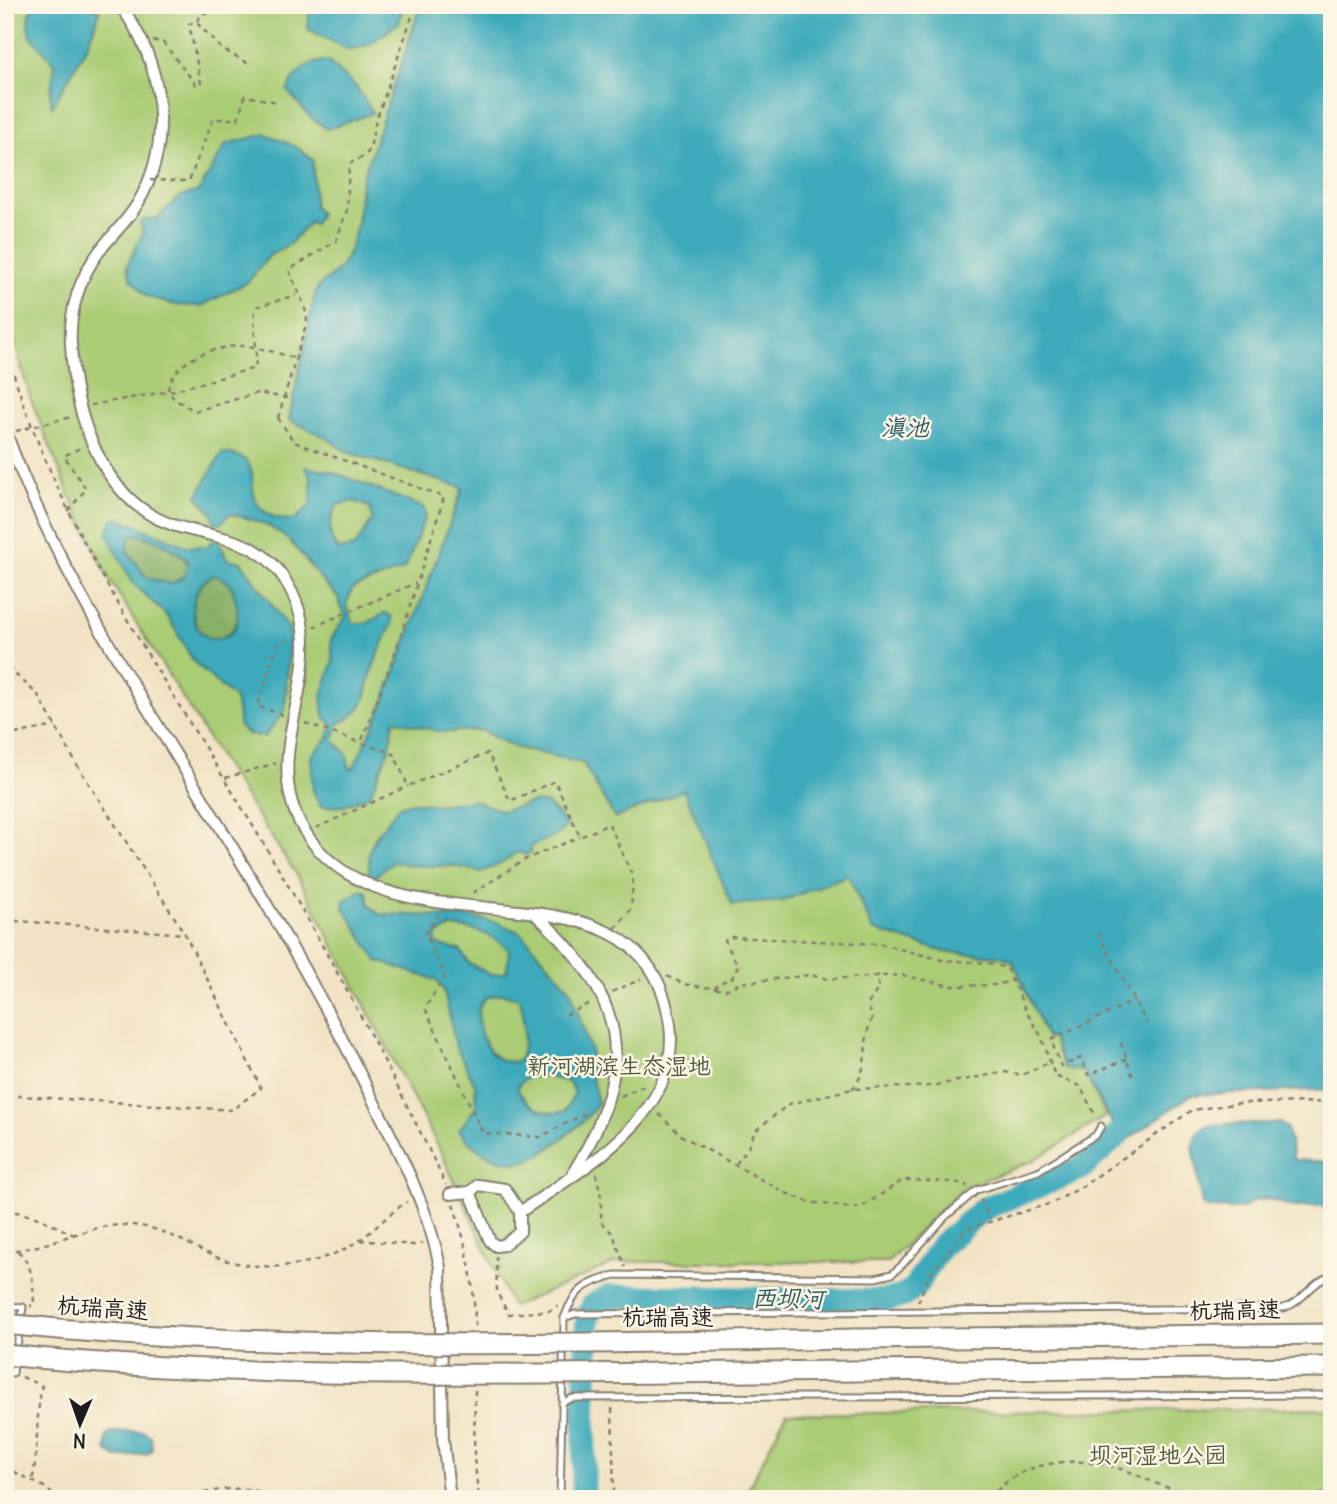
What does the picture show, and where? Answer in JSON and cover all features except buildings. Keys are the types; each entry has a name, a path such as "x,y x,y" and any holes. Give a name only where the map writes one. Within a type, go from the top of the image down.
{"highway":[{"name":"杭瑞高速","path":"5,1324 132,1335 278,1340 854,1339 1332,1334"},
{"path":"9,1364 289,1371 854,1371 1332,1367"}],"street":[{"path":"120,5 149,43 160,97 161,126 154,183 99,251 83,278 73,309 72,364 87,406 98,456 121,490 139,507 167,523 222,536 263,555 289,587 311,631 286,761 288,790 295,813 311,840 337,868 384,893 446,904 534,912 615,929 658,971 671,1034 667,1074 649,1107 617,1142 520,1212"},
{"path":"6,433 34,505 75,587 291,947 343,1039 419,1195 435,1240 442,1295 443,1439 450,1499"},
{"path":"534,912 572,947 604,996 615,1049 609,1102 598,1131 569,1178"},
{"path":"450,1194 470,1192 478,1185 505,1189 520,1212 520,1232 503,1245 496,1246 490,1241 470,1192"}],"lane":[{"path":"560,1499 564,1318 572,1296 590,1282 625,1275 875,1278 892,1274 945,1217 978,1193 1038,1171 1096,1136 1101,1126"},
{"path":"564,1318 575,1314 1284,1308 1297,1304 1312,1286 1332,1276"},
{"path":"5,1306 23,1307 9,1364"},
{"path":"564,1402 573,1398 1332,1395"}],"path":[{"path":"149,43 162,41 197,86 201,83 188,24 196,22 203,13 256,12 264,5"},
{"path":"361,743 399,642 444,497 294,442 278,418 287,398 307,321 306,307 297,295 289,270 336,241 346,210 349,164 365,156 370,149 375,124 416,5"},
{"path":"196,22 222,49 250,64"},
{"path":"149,43 157,50"},
{"path":"154,183 189,181 213,119 238,119 246,96 278,102"},
{"path":"154,183 162,168"},
{"path":"87,406 168,390 256,368 259,350 252,323 256,307 297,295"},
{"path":"287,398 258,393 195,411 174,399 168,390 170,381 186,360 237,346 296,358"},
{"path":"89,394 87,406 95,417"},
{"path":"6,433 73,416 76,427"},
{"path":"68,511 86,489 64,456 82,449 79,438"},
{"path":"293,719 257,706 278,643 311,631 416,583"},
{"path":"310,615 311,631"},
{"path":"5,657 14,673 38,695 184,934 261,1088 232,1110 5,1095"},
{"path":"305,712 302,722 394,754 408,786"},
{"path":"5,736 55,726"},
{"path":"318,836 314,828 488,753 510,801 555,781 580,836"},
{"path":"224,778 286,761"},
{"path":"467,905 472,894 526,859 609,824 633,877 631,909 615,929"},
{"path":"446,904 425,933 445,976 425,1008 483,1133 540,1137 667,1074"},
{"path":"5,920 184,934"},
{"path":"607,921 615,929 627,933"},
{"path":"1098,933 1147,1024"},
{"path":"714,989 736,973 738,966 725,941 730,937 881,944 942,960 988,963 1007,968 1026,1011 1041,1036 1055,1076 1080,1086 1101,1126"},
{"path":"566,1015 658,971 683,984 714,989 810,975 828,979 878,974 902,975 950,986 996,985 1014,980"},
{"path":"852,1089 861,1079 864,1067 865,1033 872,1018 868,1004 878,989 878,974"},
{"path":"667,976 669,983"},
{"path":"1061,1066 1051,1041 1134,1001"},
{"path":"1121,1043 1133,1077"},
{"path":"1055,1076 1061,1066 1081,1058 1088,1075 1127,1059"},
{"path":"736,1164 748,1148 755,1131 789,1104 852,1089 931,1086 1005,1072 1022,1075 1050,1062"},
{"path":"915,1312 929,1276 966,1229 1031,1210 1070,1193 1192,1110 1241,1102 1332,1102"},
{"path":"649,1107 682,1136 786,1193 839,1208 865,1205 903,1180 955,1182 978,1193 990,1220"},
{"path":"585,1177 596,1169 601,1197 601,1222 612,1234 626,1262 625,1275"},
{"path":"5,1251 18,1251 97,1227 125,1225 153,1228 239,1264 271,1267 302,1263 360,1240 419,1195"},
{"path":"5,1209 39,1218 74,1235"},
{"path":"360,1240 413,1245 435,1240"},
{"path":"496,1246 497,1293 509,1314 549,1311 572,1296"},
{"path":"18,1251 30,1262 32,1273 34,1305 23,1307"},
{"path":"9,1364 42,1386 35,1424 37,1461 32,1482"},
{"path":"612,1398 614,1499"},
{"path":"990,1499 997,1490 1031,1469 1069,1461 1125,1470 1180,1491 1238,1499"},
{"path":"5,1467 46,1488 57,1499"},
{"path":"185,1499 242,1487 257,1489 281,1499"},
{"path":"1289,1499 1332,1492"},
{"path":"302,1499 336,1494 365,1499"}],"green space":[{"name":"新河湖滨生态湿地","path":"5,5 421,5 361,183 353,240 338,270 320,285 315,293 289,420 324,436 347,452 463,487 381,712 441,732 480,730 515,747 583,763 615,818 684,790 782,901 848,875 945,952 1001,956 1014,961 1047,1039 1052,1037 1084,1071 1106,1116 1032,1161 963,1188 888,1262 617,1262 512,1307 439,1148 298,877 230,774 109,579 70,496 30,397 5,310"},
{"path":"130,535 154,540 179,554 187,562 189,570 185,578 171,584 147,578 127,550"},
{"path":"216,575 225,579 232,588 239,609 232,630 224,636 211,639 202,634 197,626 193,606 200,587 207,579"},
{"name":"坝河湿地公园","path":"1332,1408 1332,1499 743,1499 786,1414"}],"water":[{"path":"33,5 88,5 100,11 87,46 52,107 50,94 55,66 30,34 28,26"},
{"path":"310,5 403,5 399,23 368,45 349,50 308,29"},
{"name":"滇池","path":"421,5 1332,5 1332,1089 1191,1095 1123,1143 1084,1072 1064,1068 1052,1037 1047,1039 1013,961 1001,956 945,952 873,930 848,875 782,901 732,905 684,790 615,818 583,763 515,747 480,730 441,732 394,720 390,747 370,795 344,806 321,807 313,791 311,756 328,738 332,725 324,716 322,695 333,662 331,639 346,616 339,605 339,598 282,535 252,519 229,514 221,524 215,523 212,513 197,496 222,453 235,455 248,463 256,501 268,514 279,518 295,519 311,504 311,478 305,467 330,471 423,507 426,515 406,566 402,570 353,588 346,604 353,623 367,623 385,613 391,616 392,623 374,665 365,700 356,713 338,724 333,740 347,754 349,767 353,769 380,712 463,488 347,452 324,436 289,420 315,293 320,285 338,270 349,250 358,217 361,183","holes":["353,501 370,507 372,520 355,547 339,550 332,539 330,528 337,505"]},
{"path":"327,61 357,88 373,113 327,129 309,116 287,90 303,69 313,63"},
{"path":"266,134 295,146 313,160 314,207 320,213 314,224 310,222 290,244 270,255 248,282 201,306 175,305 146,296 131,279 127,266 143,233 140,223 143,219 156,219 179,197 199,191 226,144"},
{"path":"118,518 188,547 208,546 214,539 218,540 227,559 241,562 290,630 285,710 265,737 247,734 240,727 235,699 194,662 168,617 132,582 107,533 112,520","holes":["131,535 153,539 184,556 188,561 185,576 171,584 147,578 127,551","216,575 230,583 238,611 235,628 230,634 211,639 202,634 197,626 193,606 200,587 207,579"]},
{"path":"473,800 502,811 534,802 548,804 567,825 557,835 531,846 531,852 526,855 518,852 481,872 455,866 419,866 393,862 374,877 369,874 369,852 376,836 399,806 412,802 439,805"},
{"path":"361,890 367,892 369,905 379,914 469,917 496,922 521,933 570,989 591,1051 592,1079 598,1103 593,1110 554,1145 525,1161 497,1159 471,1144 459,1130 476,1107 475,1084 456,1047 444,991 436,980 377,961 344,908 344,901","holes":["451,927 483,933 502,944 509,950 507,972 491,975 469,963 460,950 435,944 437,935","503,994 519,998 524,1039 519,1060 507,1062 497,1058 483,1039 478,1015 481,1005 488,997","545,1076 569,1082 575,1093 565,1111 544,1111 531,1105 517,1088 529,1078"]},
{"path":"1280,1123 1287,1128 1294,1160 1332,1162 1332,1205 1295,1207 1267,1199 1255,1200 1241,1209 1208,1208 1202,1205 1193,1145 1196,1135 1205,1127 1218,1124"},
{"path":"143,1431 151,1436 152,1449 147,1454 118,1458 106,1450 107,1436 112,1432"}],"waterway":[{"name":"西坝河","path":"583,1499 587,1320 593,1305 609,1296 884,1301 903,1296 915,1287 941,1246 983,1209 1080,1169 1118,1135"}]}
